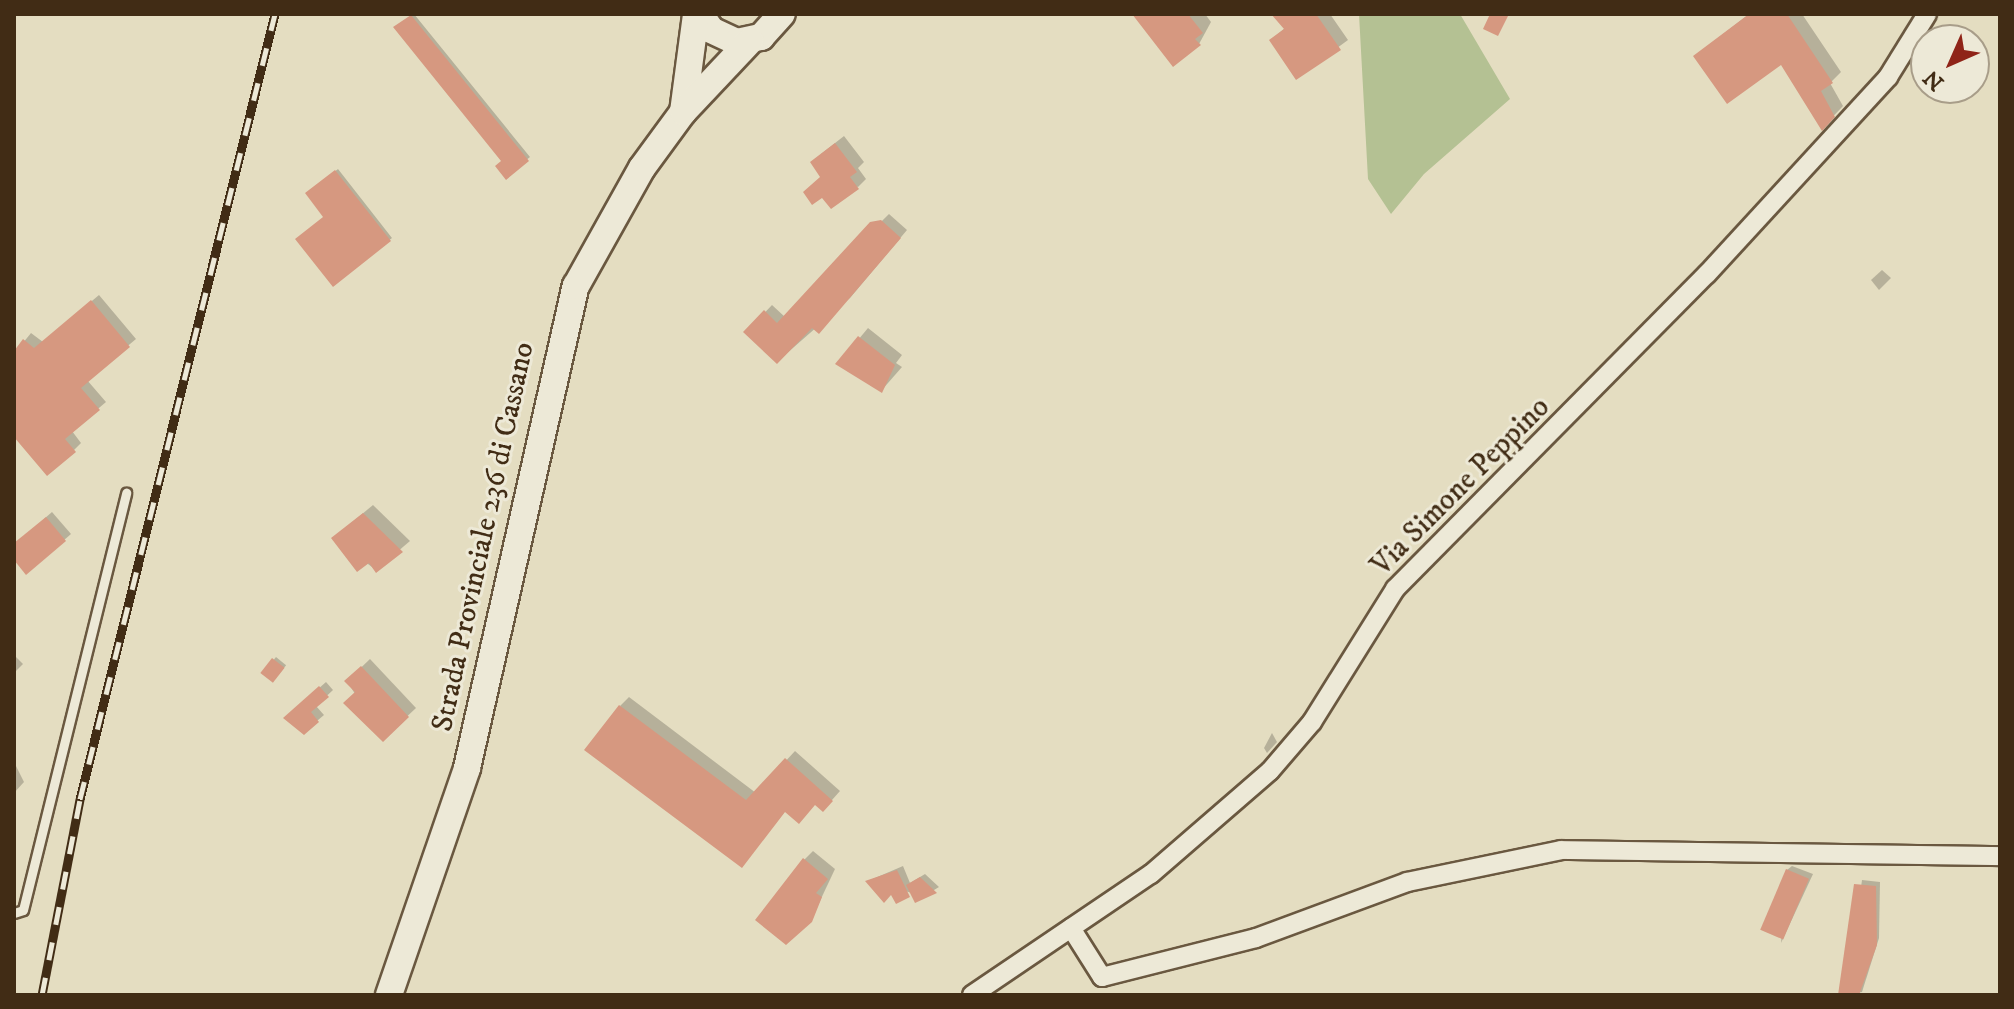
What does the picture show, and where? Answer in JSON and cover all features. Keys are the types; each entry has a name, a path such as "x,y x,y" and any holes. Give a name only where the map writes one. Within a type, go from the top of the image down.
{"main road":[{"path":"698,14 723,38 750,41"},
{"path":"683,112 698,14"},
{"name":"Strada Provinciale 236 di Cassano","path":"389,995 467,768 568,309 606,223 683,112 750,41 784,17"}],"street":[{"name":"Via Simone Peppino","path":"972,995 1151,874 1270,771 1312,722 1395,589 1718,263 1888,77 1927,14"},
{"path":"1071,928 1102,977 1256,938 1407,882 1561,850 2000,856"}],"lane":[{"path":"14,913 23,910 126,493"}],"green space":[{"path":"1359,14 1460,14 1510,99 1424,174 1391,214 1368,179"}],"building":[{"path":"1132,14 1188,14 1203,33 1195,39 1201,45 1173,67"},
{"path":"1271,14 1316,14 1341,50 1296,80 1269,40 1284,29"},
{"path":"1490,14 1509,14 1498,36 1483,29"},
{"path":"1749,14 1787,14 1833,83 1821,91 1835,117 1822,131 1781,65 1727,104 1693,56"},
{"path":"411,15 529,161 506,180 495,166 501,161 393,27"},
{"path":"835,143 857,172 850,177 859,189 831,209 822,198 812,205 803,192 820,177 810,162"},
{"path":"335,170 391,241 333,287 295,239 323,217 305,193"},
{"path":"881,220 901,238 819,334 812,328 777,364 743,332 764,310 777,323 870,222"},
{"path":"91,300 130,347 81,388 100,410 65,439 76,452 47,476 14,437 14,351 23,339 34,348"},
{"path":"858,336 895,365 882,393 835,364"},
{"path":"363,513 403,552 376,573 369,563 357,572 331,538"},
{"path":"46,517 66,541 26,575 14,560 14,543"},
{"path":"272,658 285,668 273,683 260,673"},
{"path":"361,666 409,717 383,742 343,703 355,692 344,681"},
{"path":"319,686 329,697 311,712 319,722 304,735 283,718"},
{"path":"619,705 746,800 785,758 833,801 823,812 815,805 799,824 785,812 742,868 584,750"},
{"path":"803,858 828,879 816,893 822,897 812,922 786,945 755,920"},
{"path":"1786,869 1809,879 1783,940 1760,930"},
{"path":"897,870 910,897 896,904 891,895 884,903 865,881"},
{"path":"920,877 937,893 915,903 906,885"},
{"path":"1854,884 1876,886 1877,945 1859,995 1838,995"}],"railway":[{"path":"42,995 80,799 275,14"}]}
